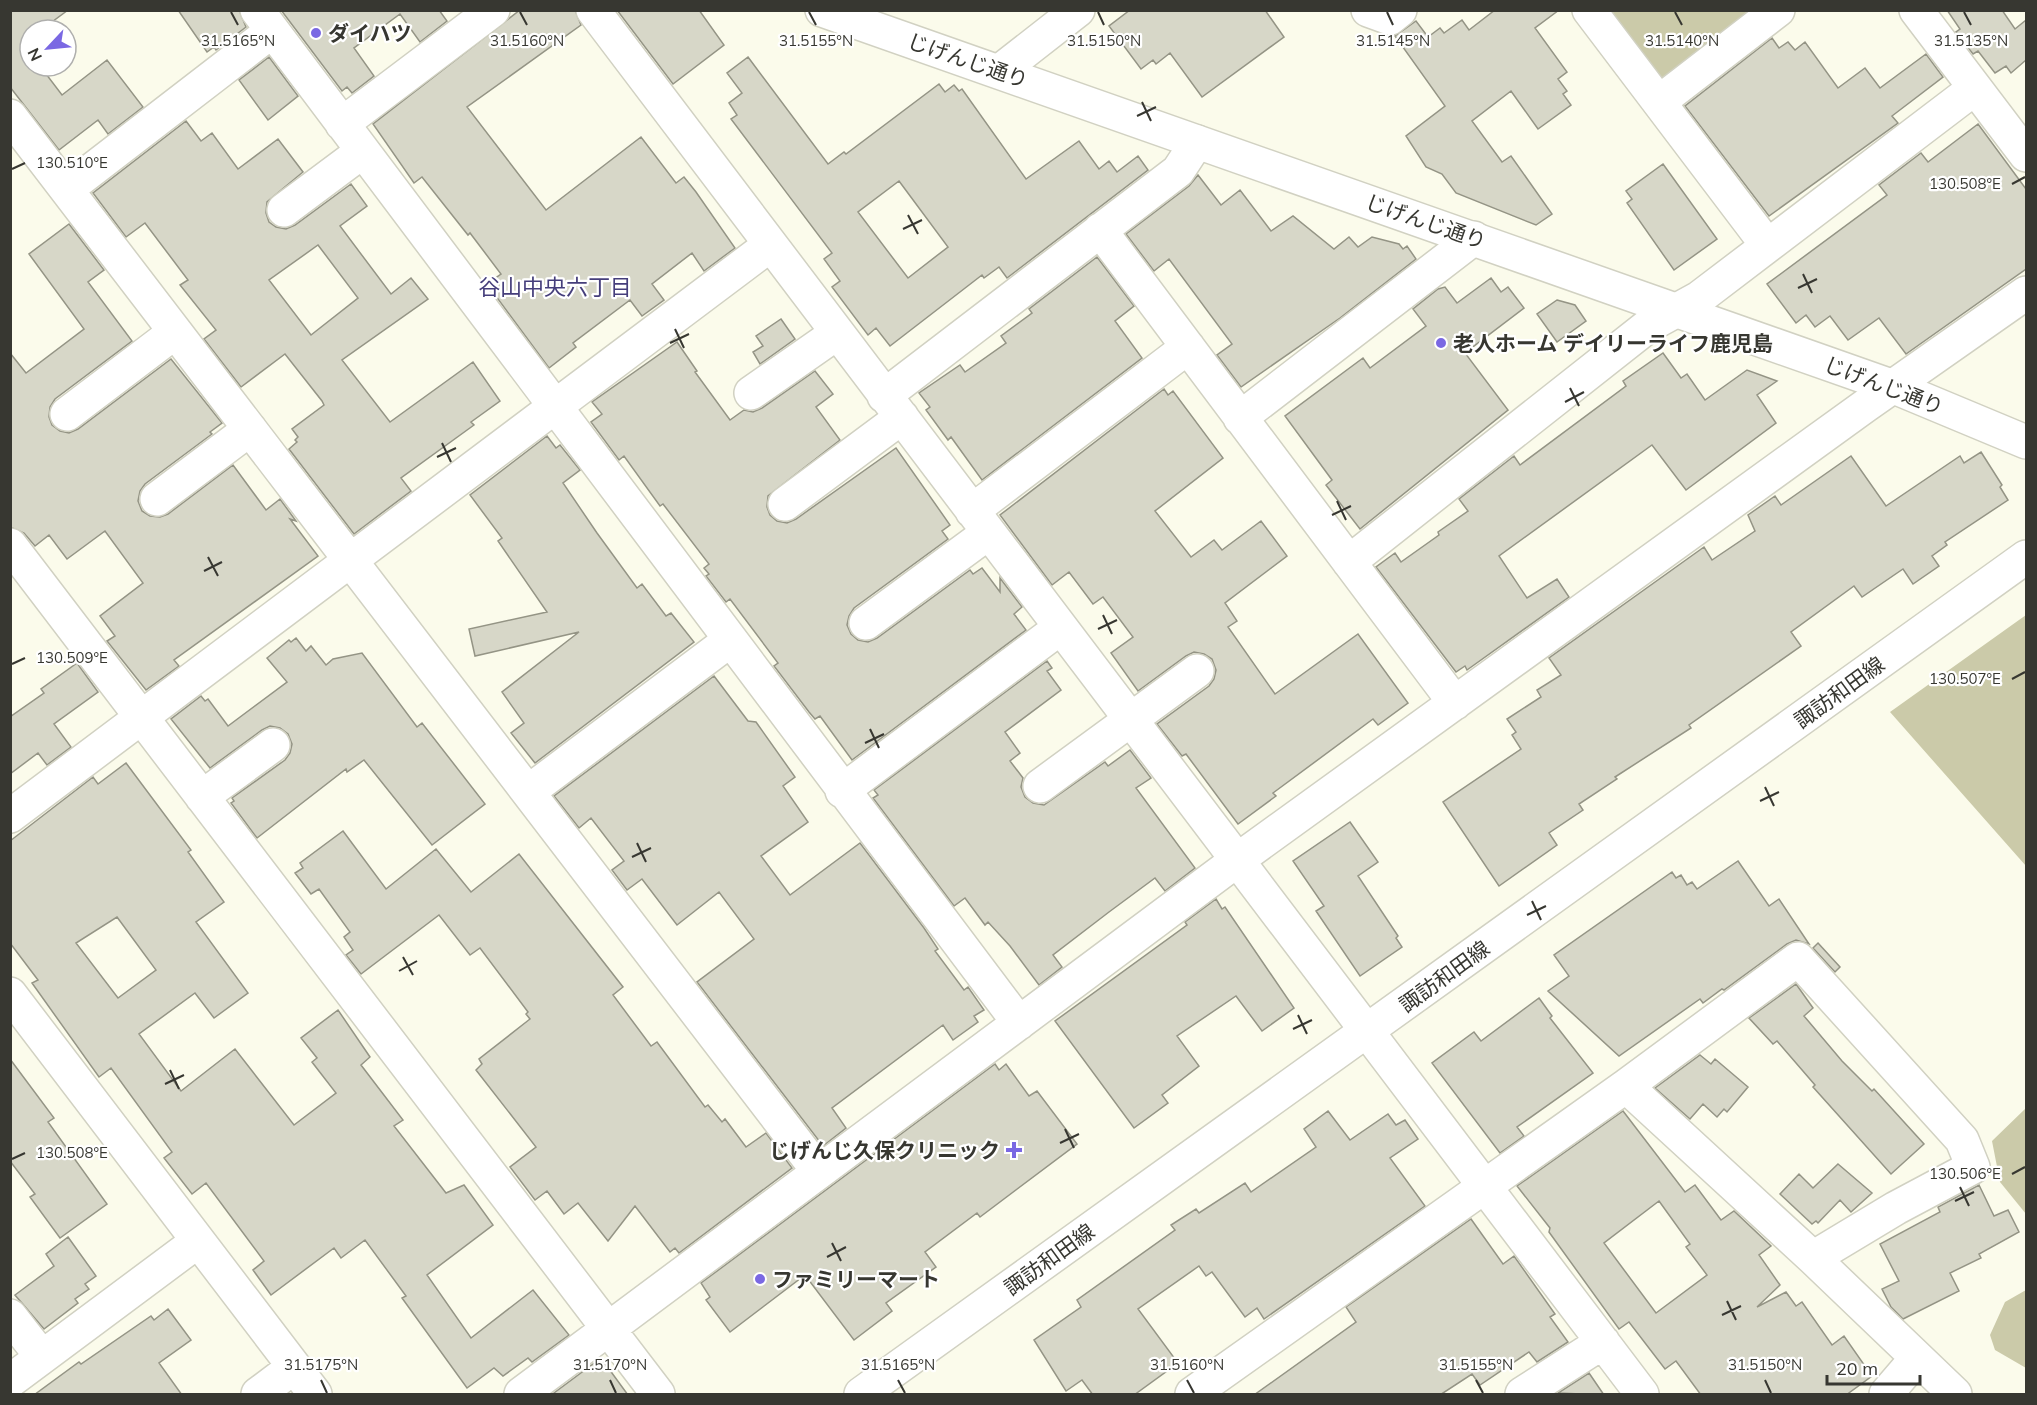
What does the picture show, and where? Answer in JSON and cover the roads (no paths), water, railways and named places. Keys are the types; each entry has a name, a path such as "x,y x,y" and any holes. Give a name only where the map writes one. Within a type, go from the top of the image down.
{"street":[{"path":"342,124 493,10"},
{"path":"593,10 1642,1395"},
{"name":"じげんじ通り","path":"822,10 1894,387 2026,442"},
{"path":"999,71 1078,10"},
{"path":"1368,10 1390,18 1400,10"},
{"path":"1589,10 1767,245"},
{"path":"1659,102 1778,10"},
{"path":"1923,13 2026,155"},
{"path":"67,189 265,21 1018,1023"},
{"path":"1349,562 1648,326 1699,298 1976,88"},
{"path":"10,116 819,1172"},
{"path":"785,504 893,407 1100,230 1178,171 1197,142"},
{"path":"284,210 363,151"},
{"path":"1100,230 1455,703"},
{"path":"1240,418 1474,238"},
{"path":"10,816 770,245"},
{"path":"520,1395 1236,861 2026,293"},
{"path":"67,414 176,332"},
{"path":"751,393 837,333"},
{"path":"866,623 980,522 1188,347"},
{"path":"157,499 250,429"},
{"path":"10,545 658,1395"},
{"name":"諏訪和田線","path":"861,1395 2026,557"},
{"path":"842,791 1060,628"},
{"path":"528,792 729,640"},
{"path":"1040,786 1197,671"},
{"path":"202,797 273,745"},
{"path":"1192,1395 1483,1185 1626,1086 1798,959 1962,1140 1973,1167 1896,1208 1813,1258"},
{"path":"10,994 315,1395"},
{"path":"1626,1086 1813,1258 1955,1395"},
{"path":"10,1381 198,1241"},
{"path":"10,1316 42,1357"},
{"path":"1522,1395 1603,1342"},
{"path":"1886,1395 1916,1359"},
{"path":"258,1395 294,1367"}],"place":[{"name":"ダイハツ","path":"316,33"},
{"name":"老人ホーム デイリーライフ鹿児島","path":"1441,343"},
{"name":"じげんじ久保クリニック","path":"1014,1150"},
{"name":"ファミリーマート","path":"760,1279"}],"district":[{"name":"谷山中央六丁目","path":"555,287"}]}
